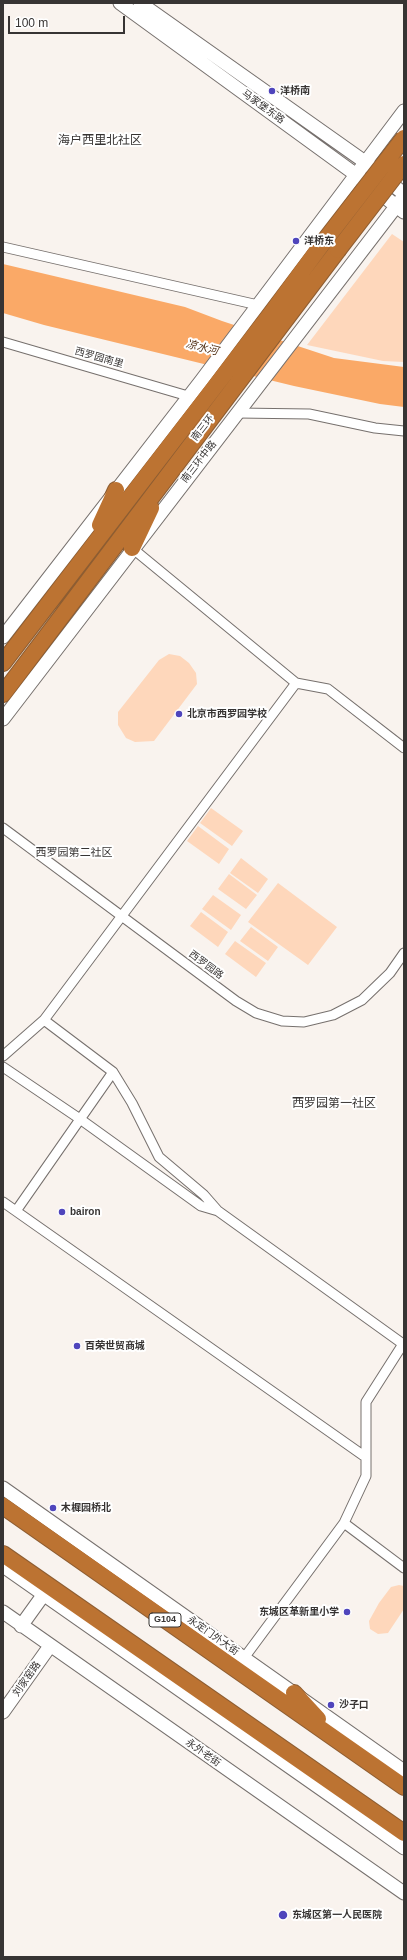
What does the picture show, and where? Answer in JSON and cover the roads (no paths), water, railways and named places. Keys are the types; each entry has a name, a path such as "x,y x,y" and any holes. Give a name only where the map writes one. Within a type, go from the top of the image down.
{"highway":[{"name":"南三环","path":"3,663 85,556 207,384 272,312 325,240 404,138"},
{"name":"南三环","path":"3,694 163,480 286,321 404,164"},
{"path":"132,548 163,480"},
{"path":"85,556 116,490"},
{"name":"永定门外大街","path":"3,1506 404,1787"},
{"path":"3,1554 404,1833"},
{"path":"294,1693 340,1742"}],"street":[{"name":"马家堡东路","path":"120,3 355,174 402,202"},
{"name":"马家堡东路","path":"140,3 365,162 402,202"},
{"path":"3,637 188,396 207,384 258,305 355,174 404,111"},
{"name":"南三环中路","path":"3,719 132,548 238,413 363,249 402,202"},
{"path":"322,219 363,249"},
{"path":"3,247 258,305"},
{"name":"西罗园南里","path":"3,342 188,396"},
{"path":"238,413 309,414 375,428 404,431"},
{"path":"132,548 296,683 328,689 404,748"},
{"path":"3,1056 44,1020 296,683"},
{"name":"西罗园路","path":"3,828 236,1001 256,1013 282,1021 304,1022 333,1015 362,1000 390,973 404,953"},
{"path":"44,1020 113,1072 132,1103 159,1157 204,1195 218,1211 403,1344 366,1402 364,1456 366,1476 344,1523 244,1658"},
{"path":"3,1067 80,1119 201,1206 218,1211"},
{"path":"16,1211 113,1072"},
{"path":"3,1202 364,1456"},
{"name":"永定门外大街","path":"3,1488 404,1771"},
{"path":"344,1523 404,1568"},
{"path":"3,1566 404,1848"},
{"path":"21,1626 44,1594"},
{"name":"永外老街","path":"3,1612 404,1893"},
{"name":"刘家窑路","path":"3,1712 50,1646"}],"water":[{"name":"凉水河","path":"3,264 185,307 222,321 334,358 404,367 404,407 380,404 294,386 44,325 3,313"}],"place":[{"name":"洋桥南","path":"272,91"},
{"name":"洋桥东","path":"296,241"},
{"name":"北京市西罗园学校","path":"179,714"},
{"name":"bairon","path":"62,1212"},
{"name":"百荣世贸商城","path":"77,1346"},
{"name":"木樨园桥北","path":"53,1508"},
{"name":"东城区革新里小学","path":"347,1612"},
{"name":"沙子口","path":"331,1705"},
{"name":"东城区第一人民医院","path":"283,1915"}],"district":[{"name":"海户西里北社区","path":"100,141"},
{"name":"西罗园第二社区","path":"74,853"},
{"name":"西罗园第一社区","path":"334,1104"}]}
